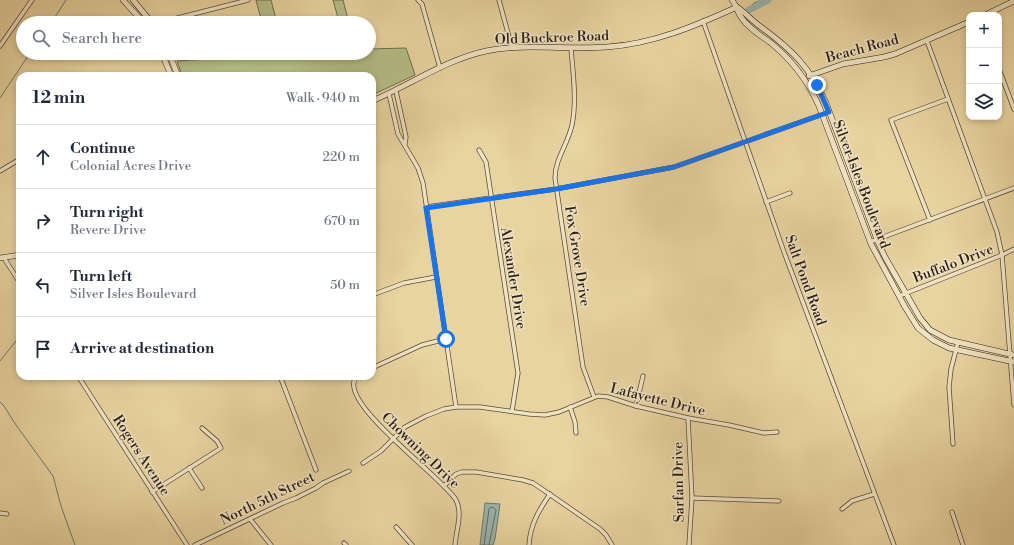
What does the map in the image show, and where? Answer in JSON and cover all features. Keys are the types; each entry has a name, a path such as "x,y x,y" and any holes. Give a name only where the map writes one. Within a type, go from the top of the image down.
{"street":[{"path":"21,16 32,0"},
{"path":"123,0 138,16"},
{"path":"133,0 146,16"},
{"path":"185,16 248,0"},
{"path":"418,0 422,4 440,68"},
{"path":"499,0 512,48"},
{"path":"732,0 737,7"},
{"path":"991,12 1014,1"},
{"name":"Old Buckroe Road","path":"376,100 440,68 465,57 479,53 512,48 607,47 646,41 669,35 737,7"},
{"name":"Silver Isles Boulevard","path":"737,7 786,46 798,58 811,75 822,94 885,257 920,318 930,330 942,337 1012,354"},
{"name":"Silver Isles Boulevard","path":"737,7 740,16 745,22 757,34 787,57 804,78 815,97 870,242 914,322 925,335 940,344 956,350 1012,362"},
{"name":"Salt Pond Road","path":"703,21 766,202 894,545"},
{"path":"0,46 16,23"},
{"name":"Beach Road","path":"804,78 843,64 895,54 966,23"},
{"path":"927,41 997,232 1002,255 1012,354 1014,405"},
{"name":"Fox Grove Drive","path":"572,48 574,114 568,141 556,163 556,189 583,367 594,397"},
{"path":"164,60 168,72"},
{"path":"172,60 177,72"},
{"path":"1002,77 1014,109"},
{"path":"396,91 406,136 405,144"},
{"path":"389,94 398,134 405,144 421,175 456,407"},
{"path":"930,220 891,120 948,99"},
{"path":"426,208 556,189 674,167 829,112"},
{"name":"Alexander Drive","path":"479,150 486,162 518,373 512,411"},
{"path":"0,170 16,162"},
{"path":"870,242 1014,188"},
{"path":"766,202 790,194"},
{"name":"Buffalo Drive","path":"899,296 1014,249"},
{"path":"16,256 2,258 16,277"},
{"path":"376,293 404,283 436,277"},
{"path":"376,366 422,345 446,339"},
{"path":"953,444 949,387 951,370 958,342"},
{"path":"636,406 643,376"},
{"name":"Rogers Avenue","path":"81,380 187,545"},
{"path":"282,380 316,470"},
{"name":"Chowning Drive","path":"354,380 353,384 359,401 366,411 444,486 456,500 459,509 454,545"},
{"name":"Lafayette Drive","path":"363,463 381,451 405,427 437,411 456,407 480,407 540,415 555,413 594,397 605,396 636,406 688,418 764,433 777,432"},
{"path":"570,407 575,422 576,433"},
{"name":"Sarfan Drive","path":"688,418 692,498 689,545"},
{"path":"152,492 221,448 217,441 202,428"},
{"path":"189,468 202,488"},
{"name":"North 5th Street","path":"195,545 296,498 349,471"},
{"path":"444,486 456,474 462,472 476,472 534,483 600,529 612,545"},
{"path":"529,545 529,538 534,520 550,494"},
{"path":"842,509 852,501 874,494"},
{"path":"692,498 779,502"},
{"path":"952,512 963,545"},
{"path":"0,513 7,514"},
{"path":"250,519 271,545"},
{"path":"396,527 412,545"}],"green space":[{"path":"256,0 271,0 275,16 260,16"},
{"path":"333,0 343,0 347,16 337,16"},
{"path":"762,0 770,0 753,11 749,8 754,3"},
{"path":"406,48 415,75 376,93 376,72 181,72 177,61 376,60 376,49"}],"water":[{"path":"485,503 500,504 493,545 480,545"}],"waterway":[{"path":"56,16 66,0"},
{"path":"749,10 768,0"},
{"path":"17,72 25,60"},
{"path":"0,98 16,74"},
{"path":"0,361 16,341"},
{"path":"0,402 53,476 61,506 75,545"}],"route":[{"path":"446,339 426,208 556,189 674,167 829,112 817,85"}]}
